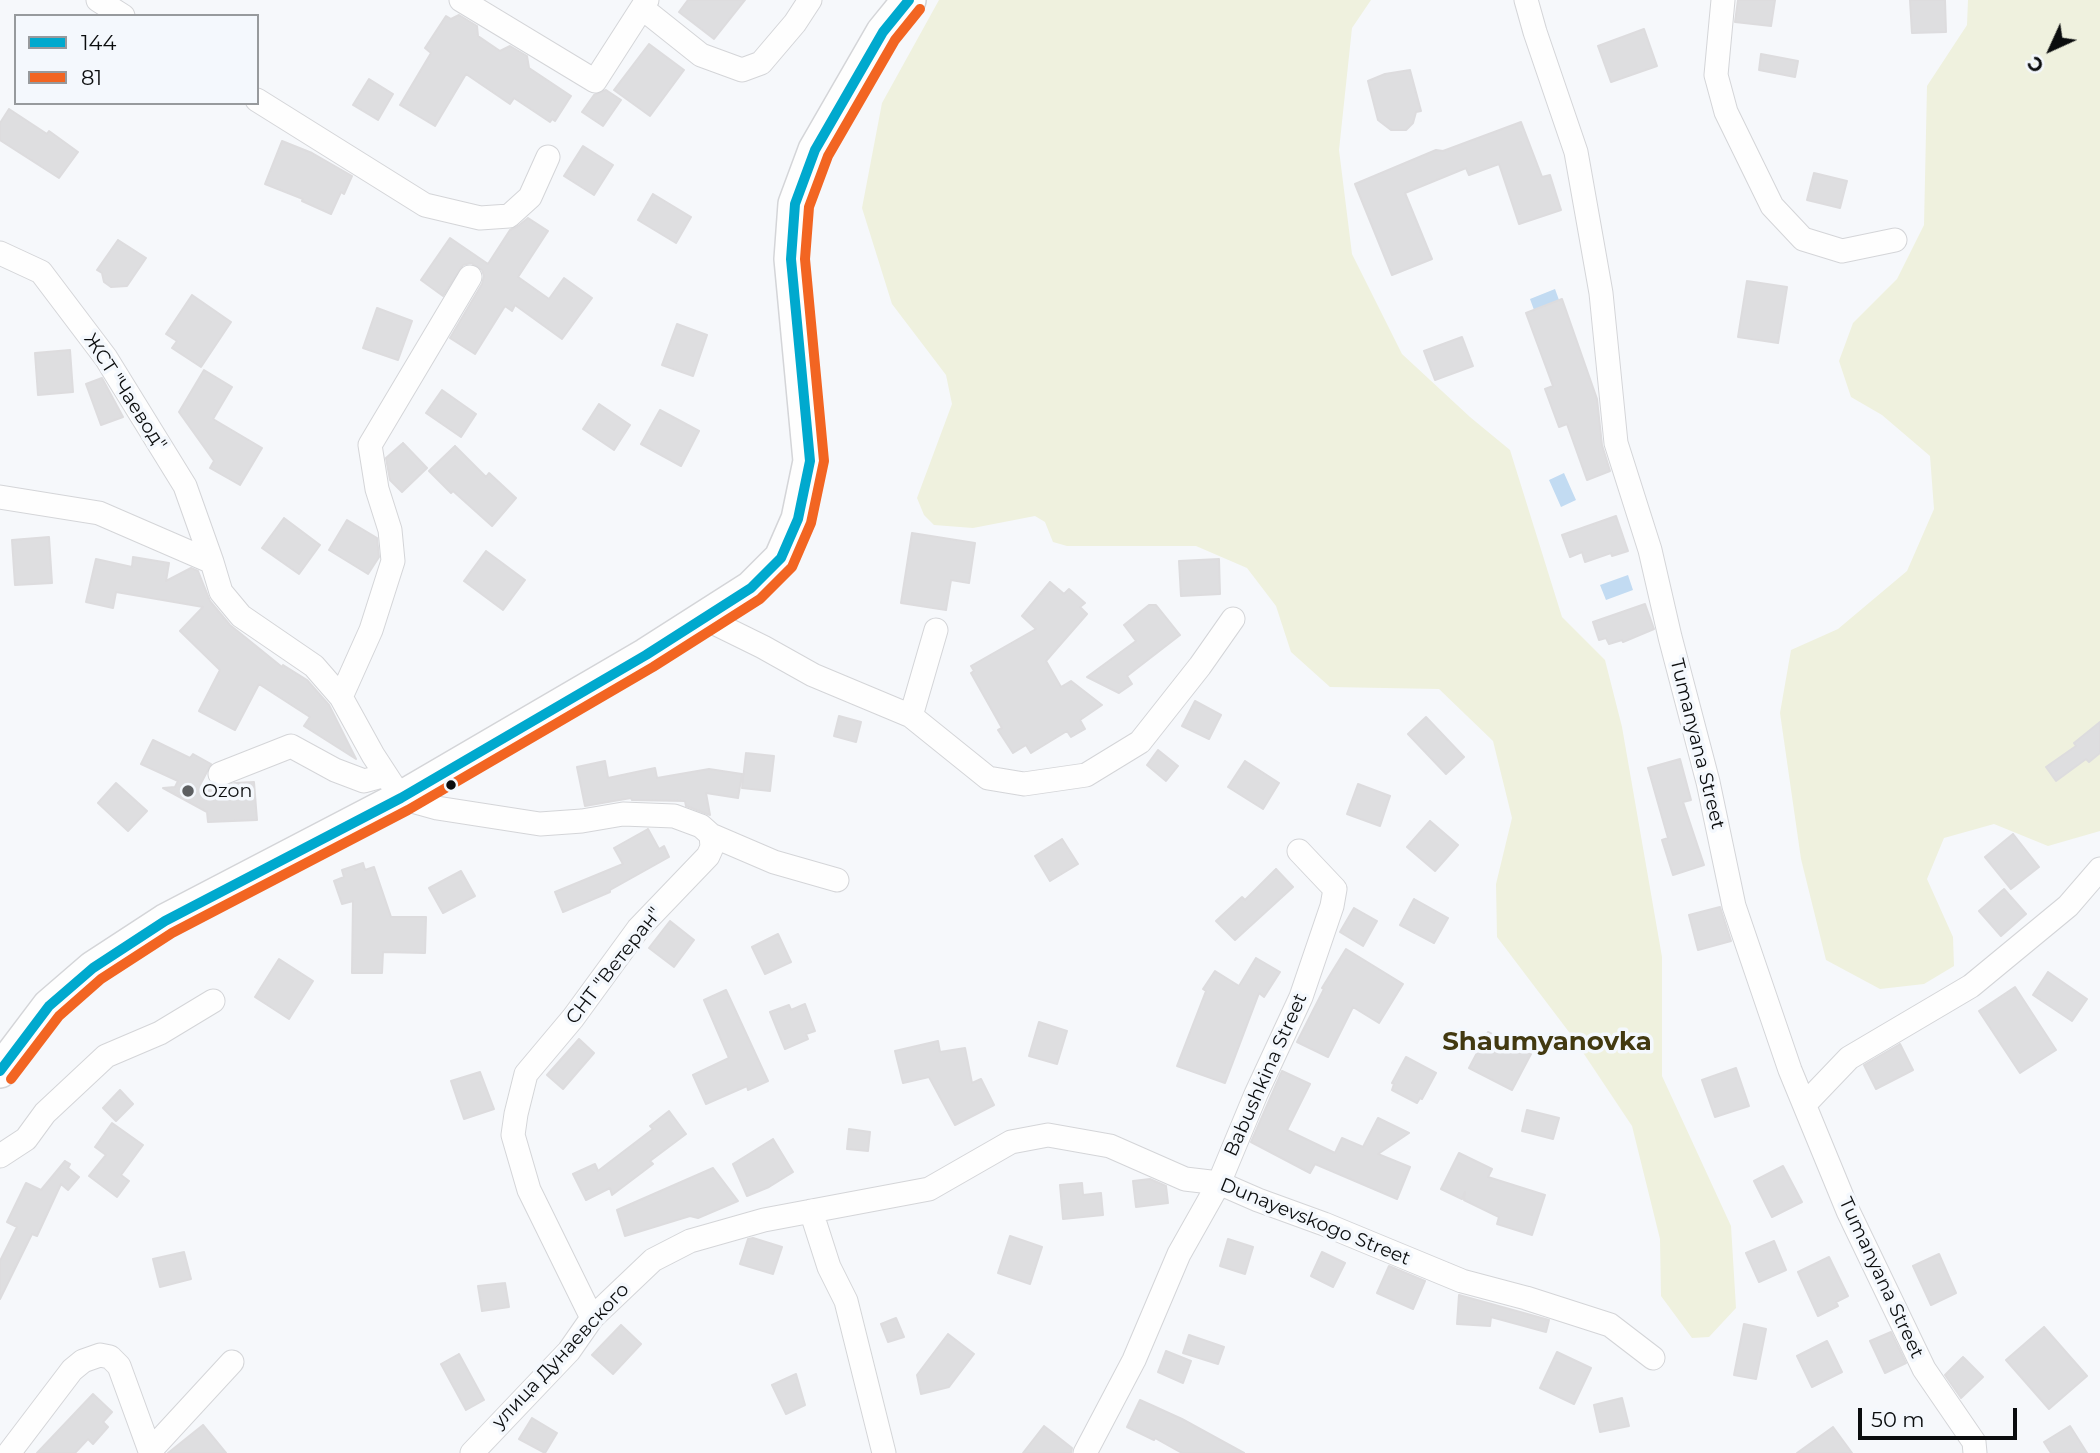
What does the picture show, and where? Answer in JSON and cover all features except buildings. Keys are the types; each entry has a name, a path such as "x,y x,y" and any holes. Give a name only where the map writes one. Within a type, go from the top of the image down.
{"highway":[{"path":"0,1071 49,1006 93,968 166,921 394,786 646,655 751,588 781,558 798,519 810,461 791,259 795,204 815,150 883,32 909,0"}],"street":[{"path":"98,0 120,14"},
{"path":"461,0 594,81 644,4 701,55 742,70 761,63 795,23 810,0"},
{"name":"Tumanyana Street","path":"1526,0 1576,152 1601,293 1616,443 1650,550 1708,782 1734,906 1790,1070 1848,1211 1924,1369 1974,1442 1975,1453"},
{"path":"1723,0 1716,75 1726,112 1772,206 1803,239 1842,251 1895,240"},
{"path":"259,101 425,205 480,218 509,216 530,197 548,157"},
{"name":"ЖСТ \"Чаевод\"","path":"1,251 41,272 106,358 185,486 221,592 241,616 314,666 341,697 394,786"},
{"path":"341,697 371,629 393,561 390,530 377,489 370,445 470,277"},
{"path":"0,497 99,513 212,562"},
{"path":"704,618 813,675 911,716 988,778 1024,784 1086,775 1140,742 1233,619"},
{"path":"911,716 936,630"},
{"path":"220,774 291,746 335,770 364,781 394,786 437,808 470,811 540,824 623,814 674,816 701,826 711,835 774,862 837,880"},
{"name":"СНТ \"Ветеран\"","path":"592,1318 530,1190 513,1135 516,1114 526,1074 573,1018 638,929 708,856 712,847 711,835"},
{"name":"Babushkina Street","path":"1095,1449 1179,1254 1219,1182 1301,997 1332,906 1335,889 1299,851"},
{"path":"1805,1104 1849,1058 1971,986 2068,906 2100,869"},
{"path":"0,1156 26,1139 45,1113 106,1056 160,1033 213,1001"},
{"name":"Dunayevskogo Street","path":"811,1211 929,1189 1012,1142 1048,1135 1110,1146 1185,1179 1219,1182 1462,1281 1610,1325 1653,1358"},
{"path":"811,1211 829,1267 846,1301 884,1453"},
{"name":"улица Дунаевского","path":"472,1453 569,1351 592,1318 653,1259 691,1241 811,1211"},
{"path":"9,1453 72,1370 83,1361 100,1355 110,1357 119,1366 150,1452 232,1362"}],"green space":[{"path":"939,0 1371,0 1352,28 1339,150 1352,254 1402,354 1510,450 1562,617 1605,660 1622,727 1662,957 1662,1076 1731,1226 1736,1308 1709,1337 1692,1338 1661,1296 1660,1239 1632,1126 1572,1036 1497,937 1496,884 1512,818 1493,741 1439,689 1330,687 1291,652 1276,606 1247,568 1196,546 1067,546 1053,542 1045,522 1035,516 973,528 934,525 924,515 917,498 952,404 946,375 892,304 862,208 882,103"},
{"path":"1968,0 2100,0 2100,831 2048,846 1994,824 1944,838 1927,879 1953,937 1954,966 1924,984 1880,989 1826,960 1801,859 1780,713 1791,650 1838,629 1907,571 1934,509 1930,456 1882,415 1851,397 1839,361 1853,323 1897,279 1924,225 1927,86 1967,25"}],"water":[{"path":"1555,289 1559,300 1534,310 1530,299"},
{"path":"1564,473 1576,500 1561,507 1549,480"},
{"path":"1628,575 1633,590 1606,600 1600,585"}],"transit line":[{"name":"144","path":"0,1071 49,1006 93,968 165,921 401,798 646,655 751,588 781,558 798,519 810,461 791,259 795,204 815,150 883,32 909,0"},
{"name":"81","path":"11,1079 59,1016 101,979 172,933 408,810 653,667 760,599 792,567 811,523 824,461 805,259 809,207 828,156 895,40 920,9"}],"place":[{"name":"Ozon","path":"188,791"}],"district":[{"name":"Shaumyanovka","path":"1547,1042"}]}
